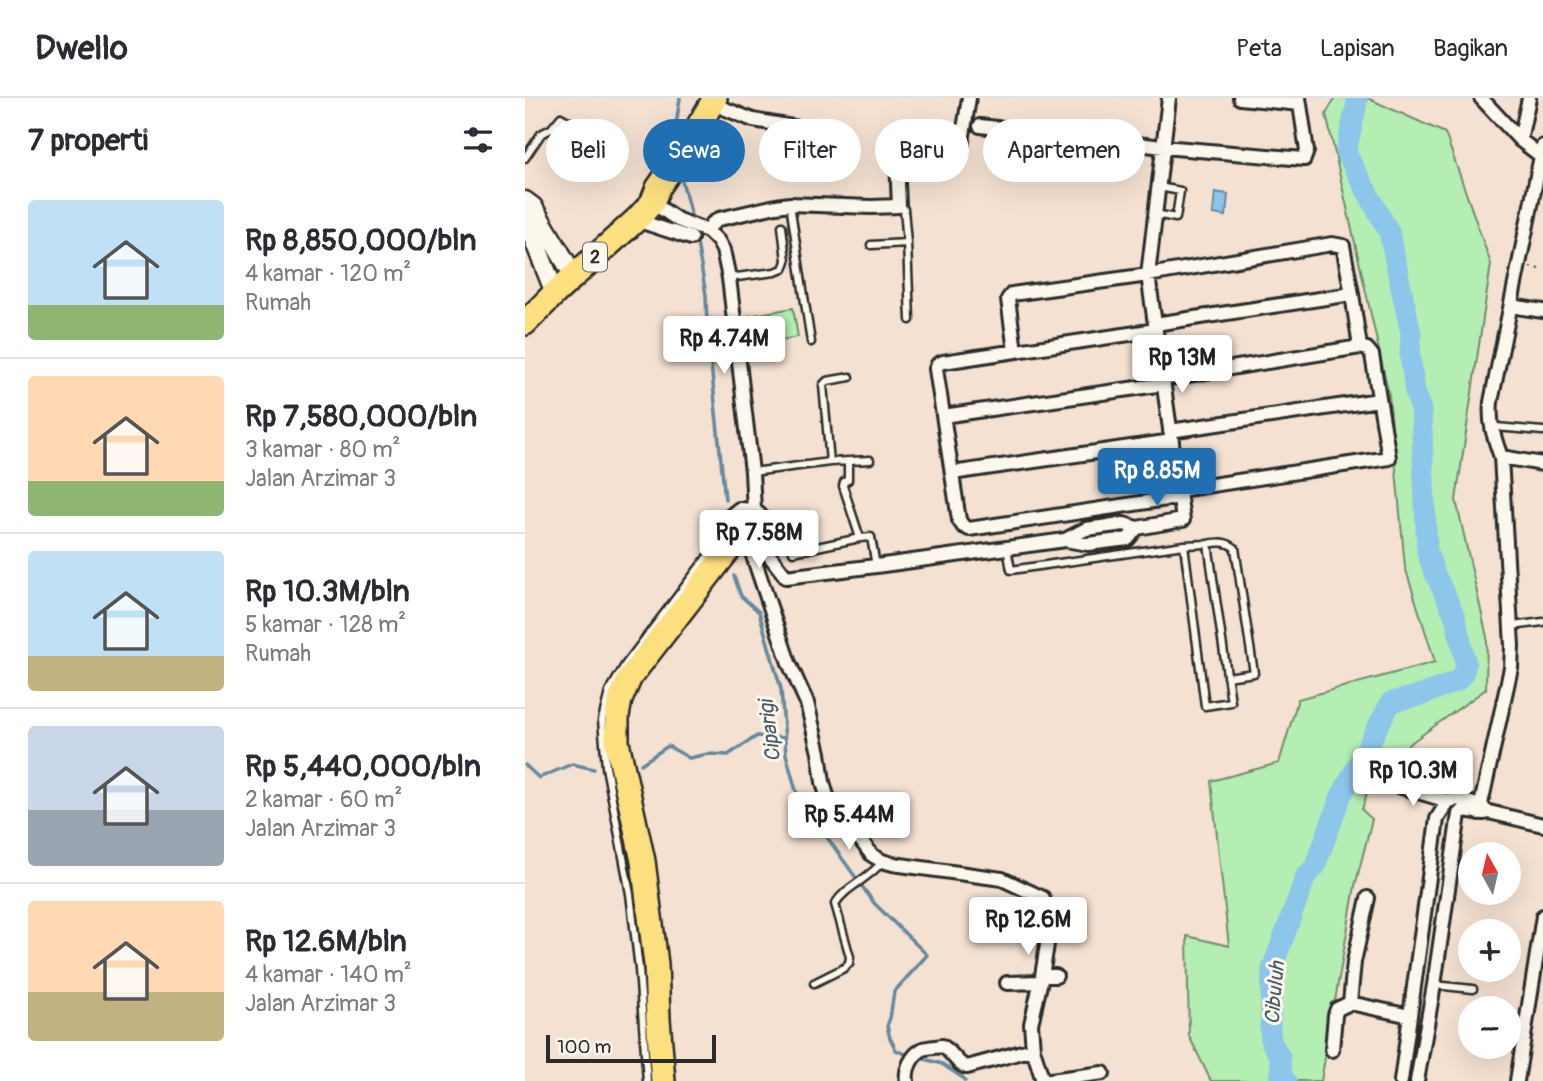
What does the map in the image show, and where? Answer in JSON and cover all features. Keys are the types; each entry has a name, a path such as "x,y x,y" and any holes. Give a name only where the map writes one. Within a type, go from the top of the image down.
{"highway":[{"name":"2","path":"525,308 571,272 656,190 714,101"},
{"name":"2","path":"525,323 553,287"},
{"path":"663,1081 656,964 643,861 617,742 617,716 620,700 630,677 742,541"}],"main road":[{"path":"525,201 533,207 571,272"},
{"path":"525,217 553,287"}],"street":[{"path":"707,230 719,219 790,204 899,206 897,160 900,155 951,157 957,153 961,148 969,98"},
{"path":"742,541 786,577 1065,540 1087,544 1128,539 1137,528 1183,520 1148,275 1169,98"},
{"path":"980,126 1163,147 1304,159 1307,151 1300,101 1240,98"},
{"path":"1481,98 1520,140 1542,151 1493,386 1490,416 1491,430 1501,457 1512,625 1511,668 1483,810"},
{"path":"1520,140 1529,98"},
{"path":"714,101 759,121"},
{"path":"656,190 678,220 707,230 723,250 729,278 754,510"},
{"path":"632,216 691,238"},
{"path":"1015,351 1008,299 1012,294 1148,275 1332,244 1344,248 1360,346"},
{"path":"943,416 1163,382 1360,346 1372,355 1389,458 969,529 959,520 943,416 936,369 938,364 1352,295"},
{"path":"1511,306 1543,311"},
{"path":"952,473 1380,400"},
{"path":"1501,457 1543,464"},
{"path":"742,541 765,531 763,519 754,510 739,509 728,518 742,541 807,703 827,796 872,855 882,861 1002,879 1042,898 1049,932 1031,1024 1033,1049 1043,1081 1103,1073"},
{"path":"1388,783 1448,801 1458,799 1483,810 1543,825"},
{"path":"1401,1081 1437,819 1448,801"},
{"path":"1417,1081 1459,814 1463,810 1483,810"},
{"path":"1350,1003 1354,962 1368,898"},
{"path":"1517,1081 1543,916"},
{"path":"1007,984 1056,976"},
{"path":"1332,1049 1337,1009 1350,1003 1410,1016"},
{"path":"907,1081 906,1072 910,1063 922,1050 942,1046 962,1066 967,1067 1033,1049"}],"lane":[{"path":"525,158 541,134 546,132"},
{"path":"1155,214 1176,218 1180,191 1159,187"},
{"path":"790,204 811,342"},
{"path":"899,206 904,209 910,320"},
{"path":"729,278 783,269 786,261 782,226"},
{"path":"871,245 907,243"},
{"path":"829,462 823,385 850,377"},
{"path":"1491,430 1496,427 1543,431"},
{"path":"752,472 829,462 870,460"},
{"path":"848,462 848,480 843,486 860,538"},
{"path":"793,552 871,537 876,566"},
{"path":"647,1081 639,969 630,894 606,767 602,720 609,692 625,665 742,541"},
{"path":"1007,548 1011,570 1184,545 1223,542 1229,544 1235,548 1254,673 1227,677"},
{"path":"1184,545 1205,706 1231,702 1208,544"},
{"path":"1512,625 1543,622"},
{"path":"814,983 845,968 849,963 850,957 835,904 882,861"},
{"path":"1434,985 1473,989"}],"green space":[{"path":"1335,98 1367,98 1445,133 1491,264 1456,500 1487,637 1486,689 1373,770 1362,810 1372,819 1355,886 1321,1081 1211,1081 1189,1036 1187,936 1229,946 1211,781 1279,763 1298,699 1435,662 1405,567 1389,395 1326,114"},
{"path":"793,308 798,337 753,345 748,316"}],"water":[{"path":"1215,192 1228,194 1226,216 1213,214"}],"waterway":[{"name":"Ciparigi","path":"677,119 680,98"},
{"name":"Cibuluh","path":"1286,1081 1280,1078 1280,1057 1271,1041 1272,969 1306,876 1315,867 1341,796 1391,702 1422,695 1457,681 1466,664 1455,616 1427,552 1421,409 1415,392 1410,356 1411,333 1389,232 1346,153 1358,98"},
{"name":"Ciparigi","path":"682,182 693,223"},
{"name":"Ciparigi","path":"696,237 706,295 725,499"},
{"name":"Ciparigi","path":"734,576 741,596 759,612 781,689 786,754 796,791 874,903 927,955 894,992 887,1026 896,1050 910,1056"},
{"path":"641,764 668,746 689,758 708,754 728,755 757,736 785,738"},
{"path":"525,765 539,778 572,764 594,769"},
{"name":"Ciparigi","path":"918,1057 942,1064 965,1081"}]}
